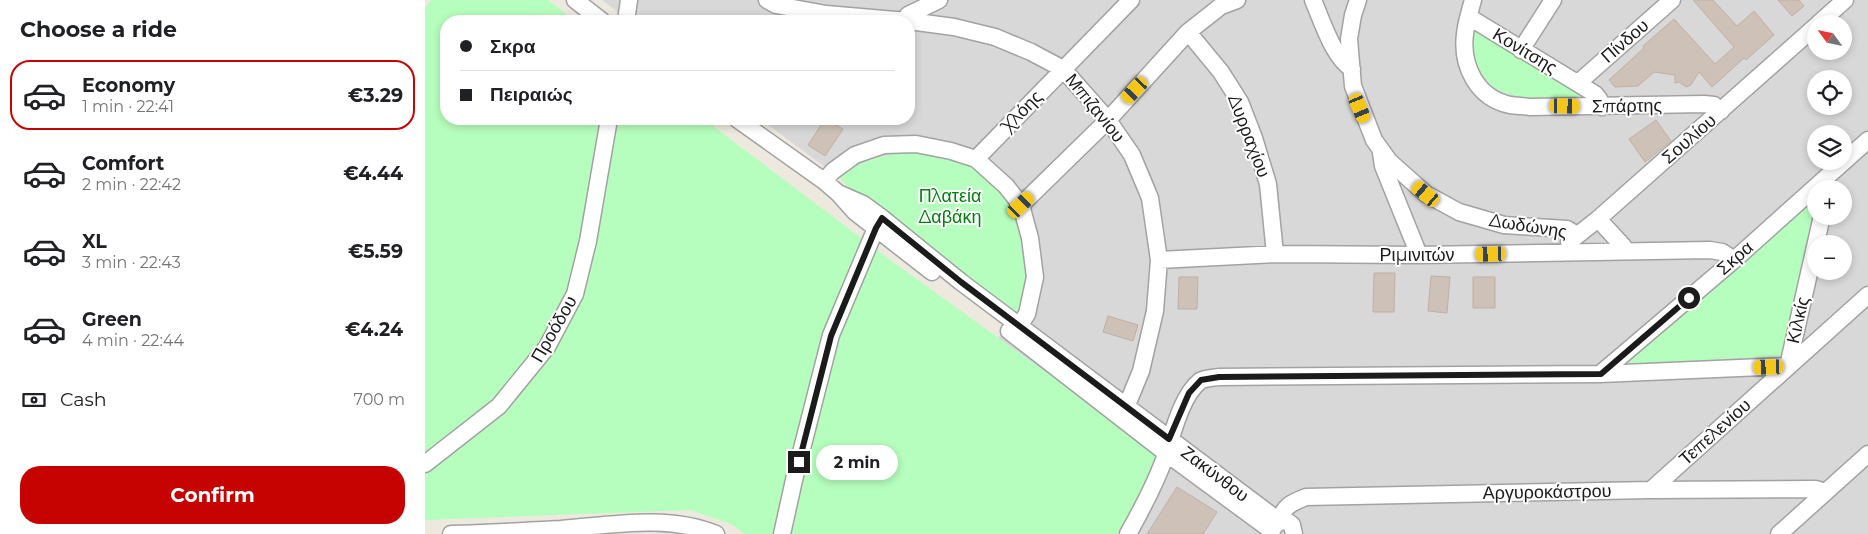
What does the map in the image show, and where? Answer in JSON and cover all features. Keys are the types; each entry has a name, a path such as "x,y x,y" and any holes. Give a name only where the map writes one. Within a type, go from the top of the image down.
{"street":[{"path":"575,0 594,15"},
{"path":"627,15 629,0"},
{"name":"Μπιζανίου","path":"767,0 776,5 838,15"},
{"path":"908,15 939,0"},
{"name":"Χλόης","path":"976,159 1131,0"},
{"path":"1021,205 1108,120 1188,32 1221,6 1237,0"},
{"path":"1313,0 1338,56 1352,69"},
{"name":"Δωδώνης","path":"1358,0 1349,32 1353,86 1360,108 1381,151 1426,194 1459,212 1505,224 1567,228 1577,234"},
{"name":"Σπάρτης","path":"1473,0 1465,33 1464,54 1468,70 1475,83 1497,100 1510,105 1530,107 1704,104 1714,106 1721,111"},
{"path":"1521,50 1553,0"},
{"name":"Πίνδου","path":"1578,83 1672,0"},
{"name":"Σουλίου","path":"1828,15 1845,0"},
{"name":"Κονίτσης","path":"1469,17 1595,94 1599,99 1601,107"},
{"name":"Μπιζανίου","path":"915,22 954,27 995,37 1031,52 1063,69 1108,120 1132,155 1150,198 1159,260 1155,311 1141,371 1124,413"},
{"name":"Δυρραχίου","path":"1188,32 1221,72 1240,102 1254,138 1268,184 1275,254"},
{"name":"Σουλίου","path":"1564,252 1567,244 1577,234 1598,219 1807,34"},
{"name":"Προόδου","path":"425,464 499,406 547,348 575,294 588,241 608,125"},
{"name":"Ζακύνθου","path":"745,125 824,181 855,212 879,223 1019,326 1124,413"},
{"name":"Σκρα","path":"1830,180 1868,140"},
{"path":"824,181 833,171 855,155 884,145 916,144 951,151 976,159 1005,186 1021,205 1030,238 1035,277 1027,314 1019,326"},
{"name":"Δωδώνης","path":"1381,151 1383,166 1419,256"},
{"name":"Ζακύνθου","path":"838,193 863,204 893,241 1124,413 1275,529 1285,521 1290,523 1295,534"},
{"name":"Σκρα","path":"1601,374 1807,200"},
{"path":"855,212 864,232 866,253"},
{"path":"1598,219 1623,246 1624,251"},
{"path":"782,534 831,336 879,223"},
{"name":"Κιλκίς","path":"1788,366 1820,225"},
{"path":"866,253 876,244 893,241"},
{"name":"Ριμινιτών","path":"1159,260 1275,254 1419,256 1710,250 1722,252 1734,260"},
{"name":"Τεπελενίου","path":"1651,490 1868,295"},
{"path":"1128,534 1139,515 1189,393 1201,380 1219,377 1601,374 1788,366"},
{"path":"1779,534 1868,454"},
{"name":"Αργυροκάστρου","path":"1275,529 1290,503 1306,497 1651,490 1816,489 1825,492"},
{"path":"451,534 523,533 643,523 683,525 716,534"}],"shaded area":[{"path":"602,0 1868,0 1868,534 1138,534 1149,514 1169,464 1158,453 998,338 1015,313 908,152 874,158 851,168 840,178 768,125 915,125 915,15 622,15"}],"green space":[{"path":"431,0 548,0 568,15 440,15 440,125 712,125 889,259 1158,453 1128,517 1117,534 745,534 731,524 690,510 425,520 425,8"},
{"path":"1474,28 1588,99 1525,97 1507,93 1491,85 1479,72 1473,54"},
{"name":"Πλατεία Δαβάκη","path":"908,152 951,158 967,163 980,171 1006,200 1015,215 1025,245 1025,278 1017,312 1015,313 849,189 840,178 864,162"},
{"path":"1807,204 1807,225 1810,225 1785,348 1780,356 1627,364"}],"building":[{"path":"1693,0 1713,0 1737,26 1754,11 1774,35 1746,60 1744,58 1712,87 1699,72 1691,85 1686,87 1679,82 1675,83 1675,75 1654,72 1638,86 1615,87 1609,80 1644,48 1643,46 1674,19 1715,64 1734,47"},
{"path":"1778,0 1799,0 1804,6 1792,16"},
{"path":"1656,120 1671,141 1645,162 1629,139"},
{"path":"821,125 836,125 843,129 825,156 808,145"},
{"path":"1374,273 1395,273 1394,312 1373,312"},
{"path":"1431,276 1450,277 1447,313 1428,311"},
{"path":"1179,277 1198,277 1197,309 1178,309"},
{"path":"1473,277 1495,277 1495,308 1473,308"},
{"path":"1108,316 1138,325 1133,341 1103,332"},
{"path":"1177,487 1217,512 1203,534 1147,534"}],"route":[{"path":"799,462 831,336 876,228 882,218 961,282 1169,439 1189,393 1201,380 1219,377 1601,374 1689,298"}]}
